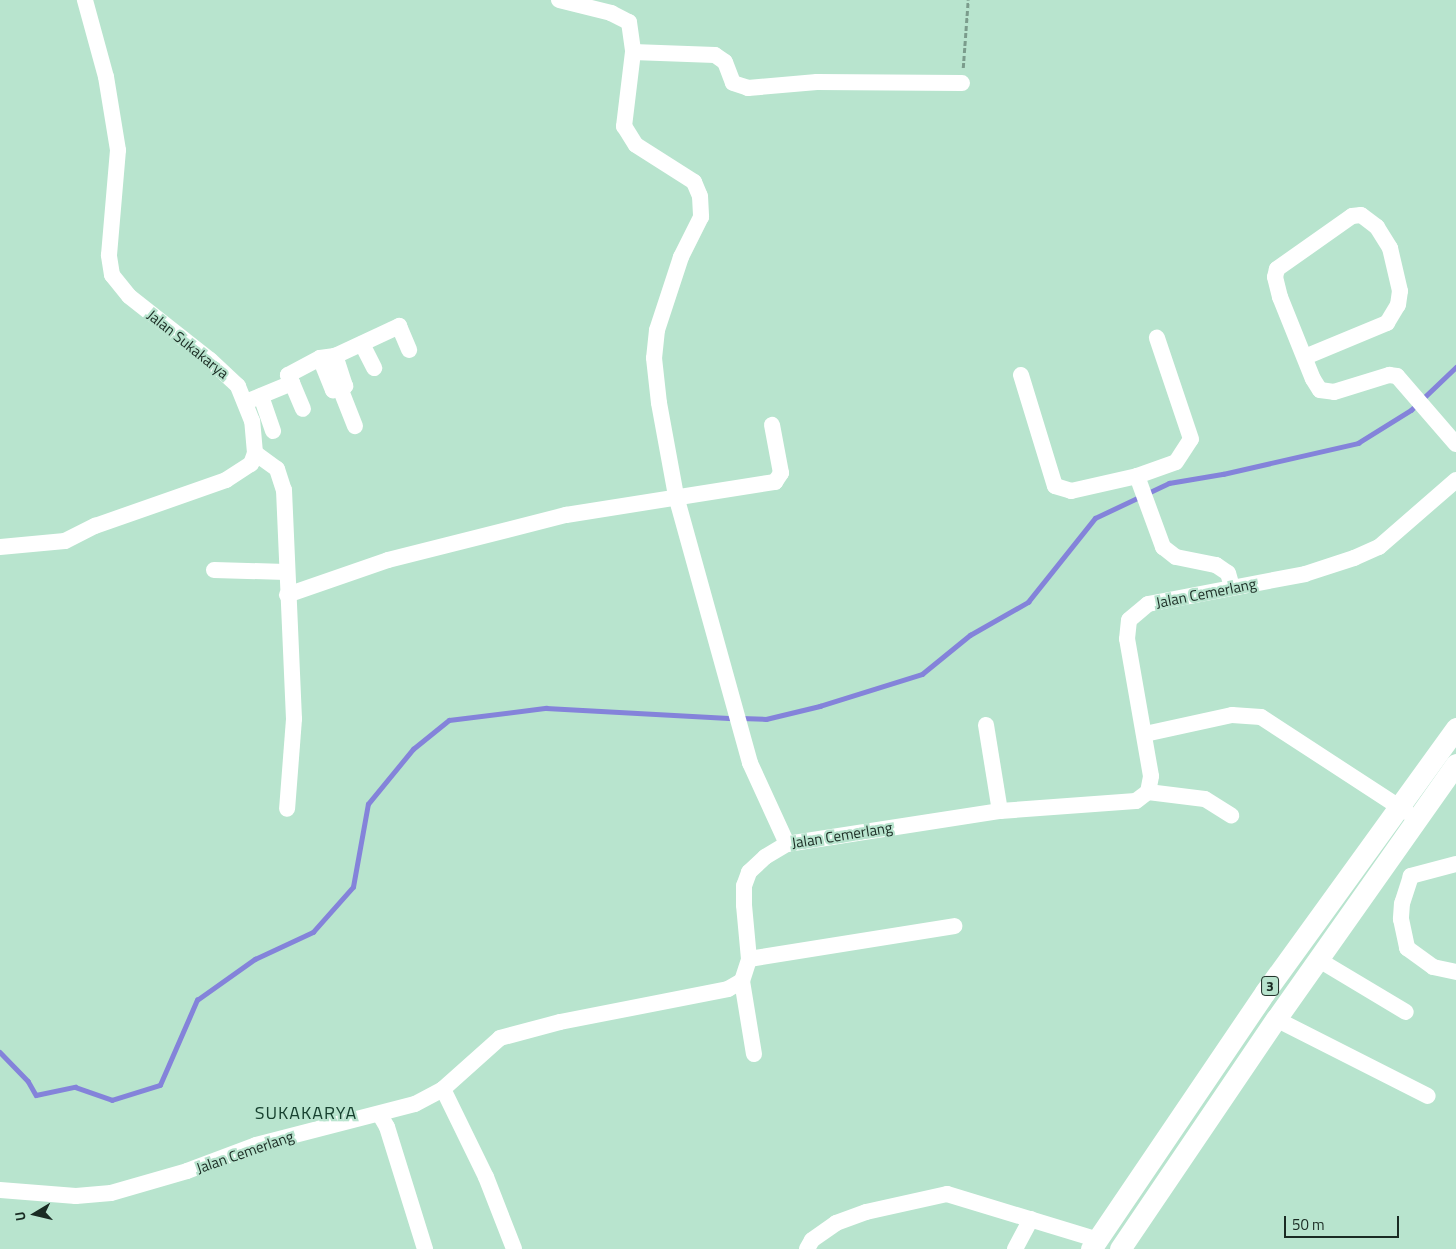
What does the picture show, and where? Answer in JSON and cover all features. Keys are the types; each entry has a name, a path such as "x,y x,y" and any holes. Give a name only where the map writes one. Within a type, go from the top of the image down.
{"main road":[{"name":"3","path":"1095,1244 1265,992 1456,728"},
{"name":"3","path":"1120,1249 1276,1019 1456,764"}],"street":[{"name":"Jalan Sukakarya","path":"86,0 106,77 118,150 109,255 112,275 129,296 225,373 254,399 252,420 255,453"},
{"path":"559,0 612,6 629,22 633,52 624,126 636,145 694,182 701,203 700,217 681,257 655,344 659,403 676,496 750,762 787,844"},
{"path":"633,52 715,56 725,62 733,83 748,88 817,82 962,84"},
{"path":"1305,357 1387,323 1398,305 1400,291 1390,248 1377,227 1361,215 1352,216 1277,269 1275,277 1280,297 1305,357 1320,390 1334,392 1390,375 1397,376 1456,444"},
{"path":"303,410 288,375 362,344 399,326 409,350"},
{"path":"1021,375 1055,486 1059,490 1070,492 1137,476 1176,462 1191,439 1157,338"},
{"path":"362,344 374,368"},
{"path":"328,357 332,390 340,388 355,426"},
{"path":"273,431 254,399 292,383"},
{"path":"287,595 388,560 566,515 780,480 772,425"},
{"path":"0,547 65,541 94,526 226,480 251,464 255,453 272,463 283,483 294,719 287,809"},
{"path":"1137,476 1163,547 1176,557 1216,565 1228,573 1232,587"},
{"name":"Jalan Cemerlang","path":"0,1190 76,1196 111,1193 187,1171 256,1145 380,1115 415,1104 443,1089 500,1038 560,1022 728,989 742,981 749,959 744,886 754,867 787,844 1000,811 1136,801 1148,792 1151,776 1146,734 1127,639 1130,620 1148,604 1305,574 1378,547 1456,480"},
{"path":"214,570 286,572"},
{"path":"1146,734 1232,715 1261,717 1417,820"},
{"path":"986,725 1000,811"},
{"path":"1148,792 1205,798 1232,815"},
{"path":"1390,858 1411,876"},
{"path":"1411,876 1456,864"},
{"path":"1411,876 1402,903 1401,919 1407,948 1434,967 1456,972"},
{"path":"749,959 954,926"},
{"path":"1319,960 1406,1012"},
{"path":"742,981 754,1054"},
{"path":"1276,1019 1428,1096"},
{"path":"443,1089 486,1177 514,1249"},
{"path":"380,1115 387,1127 425,1249"},
{"path":"807,1249 812,1240 836,1223 933,1195 947,1194 1031,1219 1095,1244"},
{"path":"1015,1249 1031,1219"}],"path":[{"path":"962,84 968,0"}],"waterway":[{"path":"741,718 766,719 820,706 922,674 970,635 1028,602 1095,518 1169,483 1223,474 1358,443 1411,410 1456,367"},
{"path":"0,1052 28,1081 36,1095 75,1087 112,1100 160,1085 197,1000 255,959 313,932 353,887 368,804 413,749 449,720 546,708 733,718"}],"district":[{"name":"SUKAKARYA","path":"306,1113"}]}
